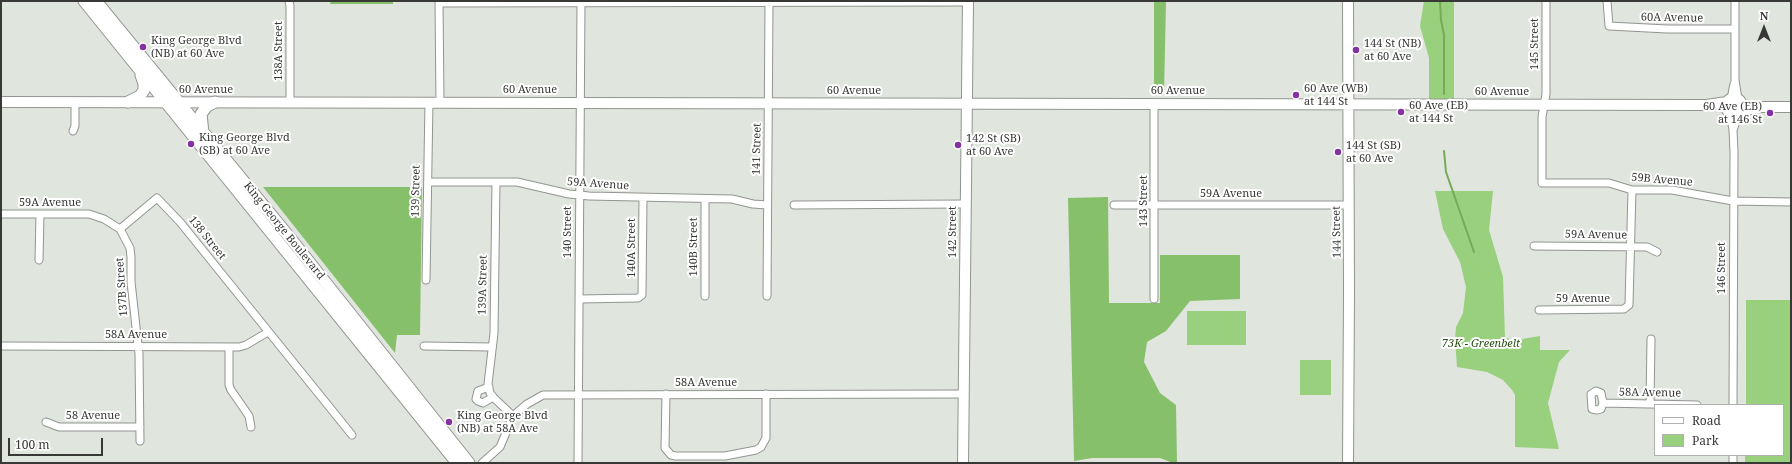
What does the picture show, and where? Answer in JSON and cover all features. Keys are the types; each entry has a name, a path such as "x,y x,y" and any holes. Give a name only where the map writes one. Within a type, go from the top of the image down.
{"main road":[{"name":"King George Boulevard","path":"84,1 457,463"},
{"name":"King George Boulevard","path":"96,1 291,239 469,463"},
{"path":"128,102 140,96 144,90 144,84 138,69"},
{"path":"203,133 201,114 207,106 215,102"}],"street":[{"name":"138A Street","path":"289,1 290,102"},
{"path":"439,2 968,1"},
{"name":"142 Street","path":"963,463 968,1"},
{"name":"144 Street","path":"1348,1 1348,463"},
{"name":"145 Street","path":"1542,183 1543,104 1546,94 1546,1"},
{"name":"60A Avenue","path":"1607,1 1609,26 1659,29 1735,29"},
{"name":"146 Street","path":"1733,404 1733,130 1735,80 1735,1"},
{"name":"139 Street","path":"426,280 428,182 439,2"},
{"name":"140 Street","path":"578,463 581,2"},
{"name":"141 Street","path":"767,296 769,2"},
{"name":"60 Avenue","path":"1,102 1543,104 1791,107"},
{"path":"73,131 75,126 75,102"},
{"name":"143 Street","path":"1154,104 1154,298"},
{"name":"59A Avenue","path":"428,182 517,182 579,195 643,198 732,199 753,204 767,205"},
{"name":"139A Street","path":"496,182 494,333 489,388 493,397 513,416"},
{"name":"59B Avenue","path":"1542,183 1609,183 1632,190 1672,190 1733,201"},
{"path":"1630,247 1632,190"},
{"name":"138 Street","path":"120,229 157,198 180,222 268,332"},
{"name":"140A Street","path":"579,298 641,297 643,198"},
{"name":"140B Street","path":"705,296 706,199"},
{"path":"1733,201 1791,202"},
{"path":"794,205 965,204"},
{"name":"59A Avenue","path":"1114,206 1348,205"},
{"name":"59A Avenue","path":"1,214 89,214 104,219 120,229"},
{"path":"39,260 40,215"},
{"name":"137B Street","path":"120,229 130,248 131,257 131,282 138,346 140,440"},
{"name":"59A Avenue","path":"1534,246 1646,247 1656,252"},
{"name":"59 Avenue","path":"1540,310 1627,308 1630,301 1630,247"},
{"path":"268,332 352,435"},
{"name":"58A Avenue","path":"1,346 229,347 246,345 268,332"},
{"path":"1650,404 1651,339"},
{"path":"424,346 492,347"},
{"path":"229,347 229,384 231,390 249,416 251,427"},
{"path":"489,388 476,392 476,399 483,403 493,397"},
{"path":"666,394 665,448 671,455 725,456 756,450 761,446 766,438 766,394"},
{"name":"58A Avenue","path":"482,463 500,447 513,416 527,404 543,395 964,394"},
{"name":"58A Avenue","path":"1603,403 1654,404"},
{"name":"58 Avenue","path":"46,422 59,427 140,427"}],"green space":[{"path":"331,1 393,1 393,4 330,4"},
{"path":"1154,1 1166,1 1164,94 1154,94"},
{"path":"1424,1 1454,1 1454,103 1429,102 1429,58 1420,26"},
{"path":"263,187 422,187 420,335 397,335 395,353"},
{"name":"73K - Greenbelt","path":"1435,191 1493,191 1489,230 1503,277 1505,338 1516,340 1540,336 1540,350 1570,350 1559,362 1548,403 1559,449 1515,447 1515,395 1512,390 1503,380 1487,372 1457,367 1455,339 1456,327 1463,313 1466,287 1460,262 1443,229"},
{"path":"1108,197 1109,303 1160,303 1160,255 1240,255 1240,299 1190,301 1166,331 1147,342 1144,362 1160,393 1176,405 1177,463 1160,458 1092,458 1074,461 1068,198"},
{"path":"1746,300 1791,300 1791,463 1745,463 1745,456 1784,456 1784,404 1746,404"},
{"path":"1187,311 1246,311 1246,345 1187,345"},
{"path":"1300,360 1331,360 1331,395 1300,395"}],"waterway":[{"path":"1440,1 1441,20 1444,35 1444,94"},
{"path":"1444,151 1446,172 1474,252"}],"place":[{"name":"King George Blvd (NB) at 60 Ave","path":"143,47"},
{"name":"144 St (NB) at 60 Ave","path":"1356,50"},
{"name":"60 Ave (WB) at 144 St","path":"1296,95"},
{"name":"60 Ave (EB) at 144 St","path":"1401,112"},
{"name":"60 Ave (EB) at 146 St","path":"1770,113"},
{"name":"King George Blvd (SB) at 60 Ave","path":"191,144"},
{"name":"142 St (SB) at 60 Ave","path":"958,145"},
{"name":"144 St (SB) at 60 Ave","path":"1338,152"},
{"name":"King George Blvd (NB) at 58A Ave","path":"449,422"}]}
